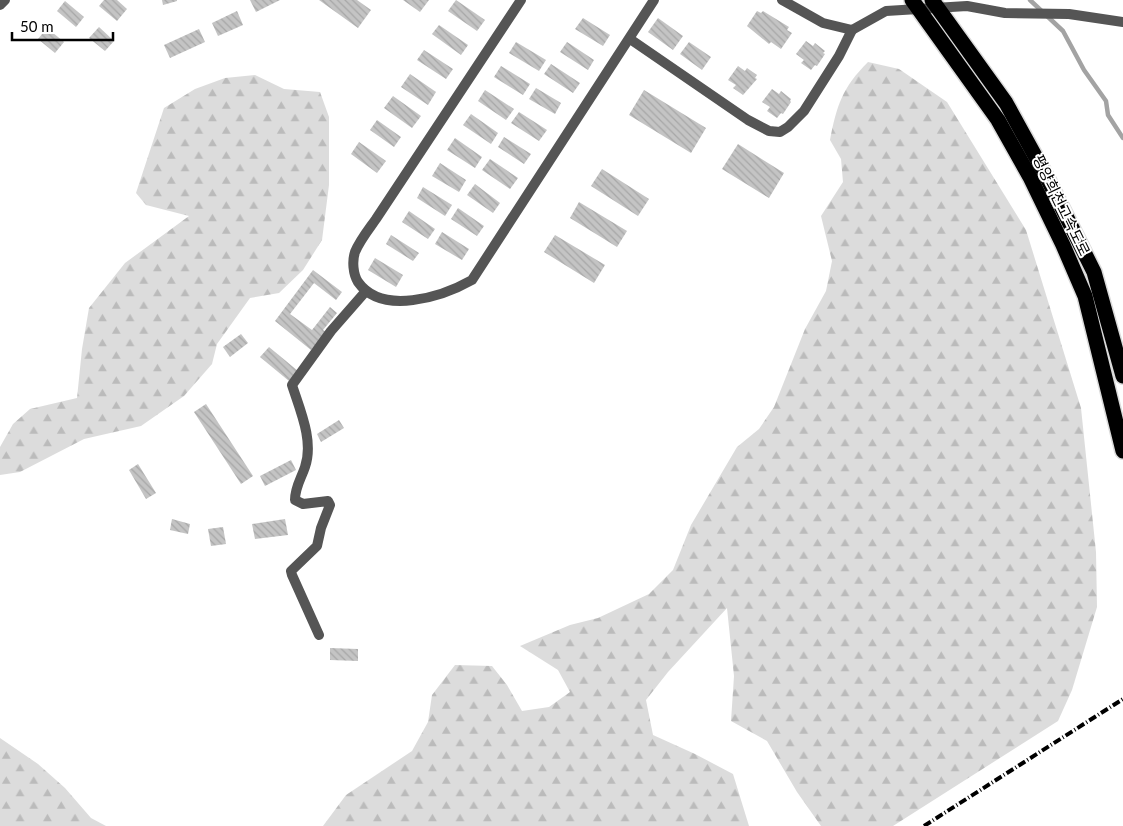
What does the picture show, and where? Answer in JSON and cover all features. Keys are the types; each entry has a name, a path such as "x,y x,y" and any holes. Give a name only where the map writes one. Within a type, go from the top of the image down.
{"highway":[{"name":"평양희천고속도로","path":"925,4 1006,103 1045,174 1094,272 1123,376"},
{"name":"평양희천고속도로","path":"925,4 998,120 1030,177 1063,245 1085,296 1123,451"}],"street":[{"path":"0,5 5,0"},
{"path":"521,0 355,252 354,269 357,280 366,291 375,296 398,301 409,301 430,297 458,288 472,280 654,0"},
{"path":"782,0 823,24 852,30"},
{"path":"630,39 748,120 769,131 780,132 788,128 804,111 839,56 852,30 886,11 925,4 967,6 1005,13 1069,14 1123,22"},
{"path":"319,635 291,570 317,546 321,528 330,505 328,501 303,504 295,500 295,490 305,467 308,452 307,436 292,386 331,332 366,291"}],"green space":[{"path":"868,62 899,69 947,102 1026,230 1081,408 1096,552 1097,607 1072,690 1058,721 893,826 821,826 797,792 767,741 731,721 734,676 727,608 668,672 646,700 653,735 733,774 749,826 323,826 346,795 412,751 428,722 432,695 455,665 492,666 507,685 522,711 549,707 570,692 558,670 520,646 570,625 598,618 649,594 673,570 691,525 737,447 759,429 774,407 805,329 826,291 832,261 821,216 843,182 841,159 830,140 838,107 846,89"},
{"path":"255,75 284,89 320,92 329,117 329,185 322,240 303,270 279,293 250,298 217,344 212,364 184,396 141,426 84,439 20,472 0,475 0,447 13,424 30,409 77,398 82,349 89,308 125,263 189,216 146,205 136,193 164,108 195,89 225,78"},
{"path":"0,738 38,764 65,788 91,818 106,826 0,826"}],"building":[{"path":"104,0 117,0 127,9 117,21 99,6"},
{"path":"162,0 177,0 177,1 163,5"},
{"path":"250,0 280,0 256,12"},
{"path":"319,0 357,0 371,10 358,28"},
{"path":"403,0 429,0 420,12"},
{"path":"456,0 485,20 477,31 448,11"},
{"path":"65,1 84,17 76,27 57,11"},
{"path":"237,11 243,25 218,36 212,23"},
{"path":"757,11 761,13 763,11 789,27 787,30 792,33 781,49 771,42 769,44 747,26"},
{"path":"583,18 610,35 603,46 575,29"},
{"path":"658,18 683,36 673,50 648,32"},
{"path":"439,25 468,45 461,55 432,34"},
{"path":"99,27 114,41 105,51 89,38"},
{"path":"47,28 64,42 55,53 38,39"},
{"path":"199,29 205,42 170,58 164,45"},
{"path":"806,41 813,46 815,43 825,51 817,66 815,65 811,70 801,63 804,60 796,54"},
{"path":"516,42 546,60 539,71 509,53"},
{"path":"567,42 594,60 588,70 560,52"},
{"path":"689,42 711,57 702,70 680,54"},
{"path":"424,50 453,69 446,79 417,60"},
{"path":"551,64 580,83 573,93 544,74"},
{"path":"501,66 530,84 523,95 494,77"},
{"path":"738,66 745,71 747,68 757,75 755,78 757,79 743,95 733,88 736,85 728,80"},
{"path":"410,74 436,92 428,105 401,87"},
{"path":"536,88 561,103 555,114 529,99"},
{"path":"772,89 779,94 781,91 791,99 783,114 781,113 777,118 767,111 770,107 762,102"},
{"path":"485,90 514,109 506,120 478,101"},
{"path":"644,90 706,128 691,153 629,115"},
{"path":"393,96 421,116 412,128 384,108"},
{"path":"519,112 547,130 539,141 511,123"},
{"path":"471,114 498,133 491,144 463,125"},
{"path":"377,120 401,137 394,147 370,130"},
{"path":"504,137 531,154 524,164 498,147"},
{"path":"455,138 482,157 475,168 447,150"},
{"path":"359,142 386,161 377,173 351,154"},
{"path":"738,144 784,173 769,198 722,169"},
{"path":"490,159 518,178 510,189 482,170"},
{"path":"440,163 466,180 459,192 432,176"},
{"path":"602,169 649,199 638,216 591,186"},
{"path":"475,184 500,203 493,213 467,195"},
{"path":"423,187 452,205 445,216 417,198"},
{"path":"579,202 627,231 617,247 570,218"},
{"path":"458,208 484,226 477,236 451,219"},
{"path":"409,211 435,229 428,239 402,222"},
{"path":"442,232 469,249 462,260 435,244"},
{"path":"391,235 419,253 413,261 386,244"},
{"path":"555,235 605,265 594,283 544,252"},
{"path":"375,258 403,275 396,287 368,270"},
{"path":"313,270 342,292 336,300 314,283 290,314 312,330 330,307 337,313 323,330 326,332 311,350 275,321"},
{"path":"241,334 248,343 230,357 223,347"},
{"path":"269,347 298,371 289,381 260,357"},
{"path":"206,404 253,476 241,484 194,412"},
{"path":"339,420 344,428 321,442 317,434"},
{"path":"291,460 296,470 265,486 260,476"},
{"path":"138,464 156,493 146,499 129,470"},
{"path":"172,519 190,524 188,534 170,530"},
{"path":"285,519 288,535 255,539 252,524"},
{"path":"223,527 226,544 211,546 208,529"},
{"path":"330,648 358,649 358,661 330,660"}],"waterway":[{"path":"1030,0 1063,31 1084,70 1106,101 1108,115 1123,138"}],"railway":[{"path":"924,826 1123,699"}]}
